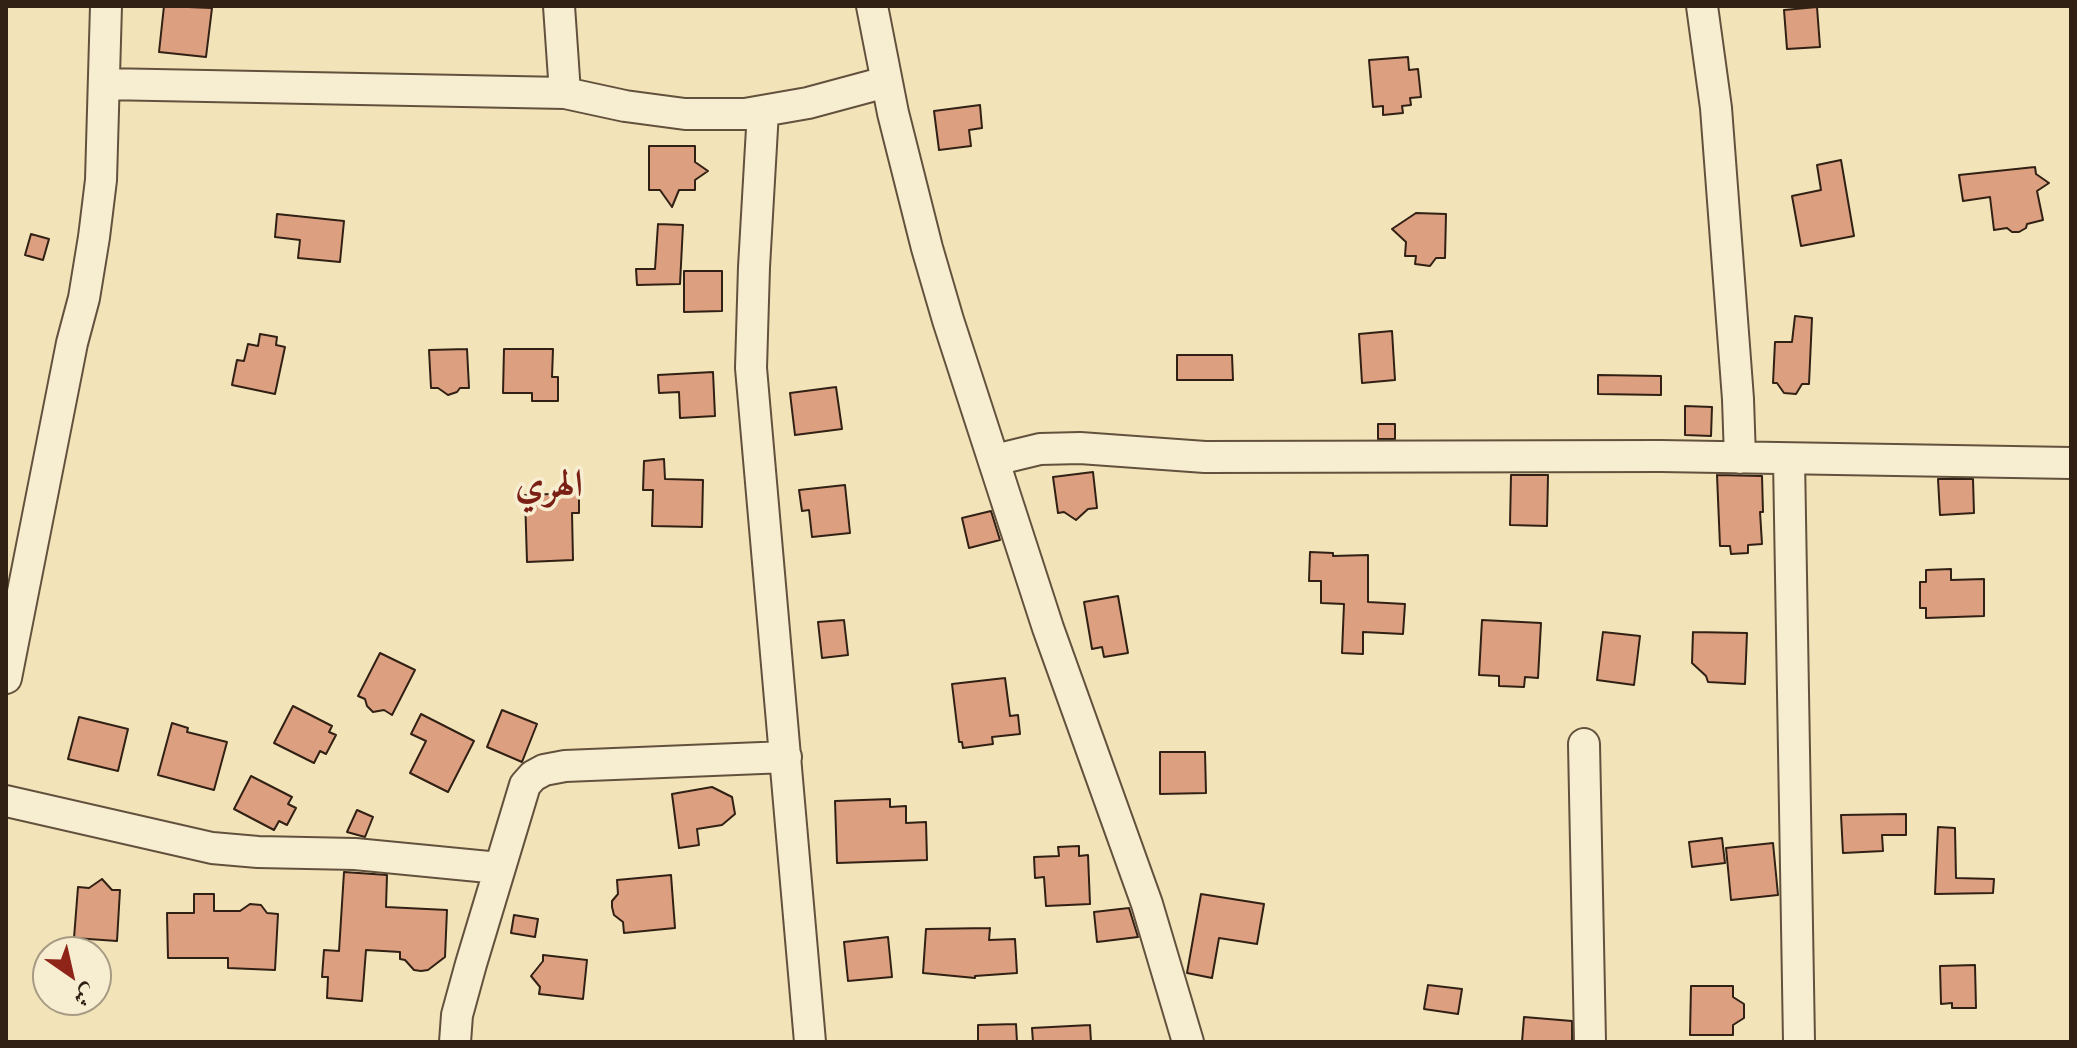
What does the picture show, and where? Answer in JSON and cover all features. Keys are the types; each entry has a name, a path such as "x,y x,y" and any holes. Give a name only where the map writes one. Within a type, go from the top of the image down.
{"street":[{"path":"6,678 72,343 84,298 101,180 106,6"},
{"path":"559,6 565,93"},
{"path":"872,6 886,82 927,248 1048,628 1147,904 1188,1042"},
{"path":"1702,6 1716,108 1740,458"},
{"path":"104,84 565,93 625,106 685,114 745,114 808,103 886,82"},
{"path":"763,111 751,368 810,1042"},
{"path":"994,462 1040,449 1080,448 1205,457 1661,456 2071,463"},
{"path":"1789,459 1799,1042"},
{"path":"1584,744 1590,1042"},
{"path":"455,1042 457,1015 499,868 525,785 533,776 544,770 565,766 786,757"},
{"path":"6,801 212,848 355,854 499,868"}],"building":[{"path":"164,6 212,8 206,57 159,52"},
{"path":"1817,7 1820,47 1787,49 1784,10"},
{"path":"1408,57 1409,70 1418,69 1421,97 1410,98 1411,105 1402,106 1403,113 1383,115 1383,106 1373,107 1369,60"},
{"path":"980,105 982,128 969,130 971,146 939,150 934,111"},
{"path":"649,146 695,146 695,162 708,171 695,180 695,190 679,190 672,207 660,190 649,190"},
{"path":"1841,160 1854,236 1801,246 1792,196 1821,190 1817,165"},
{"path":"2035,167 2036,174 2049,183 2037,191 2043,220 2027,224 2019,232 2007,228 1994,230 1990,197 1963,201 1959,175"},
{"path":"1416,213 1446,214 1445,258 1436,258 1430,266 1415,264 1416,256 1405,256 1406,242 1392,229"},
{"path":"277,214 344,221 340,262 298,258 300,240 275,237"},
{"path":"658,224 683,225 680,284 637,285 636,269 655,269"},
{"path":"31,234 49,239 43,260 25,255"},
{"path":"684,271 722,271 722,311 684,312"},
{"path":"1795,316 1812,318 1809,384 1802,384 1796,394 1784,393 1777,383 1773,383 1775,342 1792,342"},
{"path":"1392,331 1395,380 1362,383 1359,334"},
{"path":"260,334 277,337 276,345 285,347 275,394 232,385 237,360 244,361 248,344 258,346"},
{"path":"467,349 469,388 460,388 448,395 438,388 431,388 429,350"},
{"path":"504,349 553,349 552,377 558,377 558,401 532,401 532,393 503,393"},
{"path":"1177,355 1232,355 1233,380 1177,380"},
{"path":"713,372 715,416 680,418 679,392 659,393 658,375"},
{"path":"1598,375 1661,376 1661,395 1598,394"},
{"path":"836,387 842,429 795,435 790,393"},
{"path":"1685,406 1712,407 1711,436 1685,435"},
{"path":"1378,424 1395,424 1395,439 1378,439"},
{"path":"664,459 665,479 703,480 702,527 652,526 653,490 643,490 644,461"},
{"path":"1093,472 1097,508 1088,509 1076,520 1064,512 1058,513 1053,477"},
{"path":"1511,475 1548,475 1547,526 1510,525"},
{"path":"1717,475 1762,476 1762,544 1748,545 1748,553 1731,554 1730,546 1720,546"},
{"path":"1938,479 1973,479 1974,513 1940,515"},
{"path":"845,485 850,533 812,537 809,510 802,511 799,490"},
{"path":"579,493 579,513 572,513 573,560 527,562 525,495"},
{"path":"991,511 1000,540 969,548 962,518"},
{"path":"1310,552 1333,553 1333,556 1368,555 1368,602 1405,604 1403,634 1363,632 1363,654 1342,653 1344,604 1321,603 1321,581 1309,581"},
{"path":"1951,569 1951,580 1984,579 1984,616 1926,618 1926,608 1920,608 1920,582 1926,582 1926,570"},
{"path":"1118,596 1128,653 1104,657 1102,647 1092,649 1084,602"},
{"path":"844,620 848,655 822,658 818,622"},
{"path":"1482,620 1541,623 1538,678 1525,677 1524,687 1499,686 1499,676 1479,675"},
{"path":"1603,632 1640,636 1634,685 1597,680"},
{"path":"1693,632 1747,633 1745,684 1708,682 1692,663"},
{"path":"380,653 415,670 392,715 384,710 373,712 365,699 358,696"},
{"path":"1005,678 1010,716 1018,715 1020,734 992,737 993,744 963,748 962,742 959,742 952,684"},
{"path":"293,706 332,726 329,732 336,735 326,754 320,751 314,763 274,743"},
{"path":"502,710 537,724 522,762 487,747"},
{"path":"421,714 474,741 448,792 410,773 426,741 411,734"},
{"path":"79,717 128,729 118,771 68,759"},
{"path":"172,723 188,728 187,732 227,742 214,790 158,775"},
{"path":"1160,752 1205,752 1206,793 1160,794"},
{"path":"251,776 292,797 288,804 296,808 287,825 279,821 274,830 234,809"},
{"path":"712,787 732,797 735,814 722,825 697,829 699,845 679,848 672,794"},
{"path":"890,799 890,807 906,806 906,823 926,822 927,860 837,863 835,801"},
{"path":"357,810 373,817 365,837 347,832"},
{"path":"1906,814 1906,835 1882,835 1883,851 1843,853 1841,815"},
{"path":"1938,827 1955,828 1956,878 1994,879 1993,893 1935,894"},
{"path":"1722,838 1725,863 1692,867 1689,842"},
{"path":"1773,843 1778,895 1731,900 1726,848"},
{"path":"1079,846 1079,856 1088,855 1090,904 1046,906 1044,877 1035,878 1034,857 1059,856 1058,847"},
{"path":"344,872 387,875 386,907 447,910 445,957 428,970 421,971 414,970 400,959 400,952 366,950 362,1001 327,998 328,977 322,977 324,950 339,951"},
{"path":"671,875 675,928 624,933 623,922 614,915 612,907 612,901 618,894 617,880"},
{"path":"102,879 112,890 120,890 117,941 112,941 112,936 74,936 78,887 89,888"},
{"path":"194,894 214,894 214,911 240,911 250,904 261,905 267,913 278,914 275,970 228,968 228,958 168,958 167,913 194,913"},
{"path":"1201,894 1264,904 1257,944 1219,938 1212,978 1187,973"},
{"path":"1129,908 1138,937 1097,942 1094,912"},
{"path":"514,915 538,919 535,937 511,933"},
{"path":"990,928 989,940 1015,939 1017,973 975,978 923,973 926,929"},
{"path":"888,937 892,977 848,981 844,942"},
{"path":"543,955 587,960 583,999 539,994 540,987 531,976 543,961"},
{"path":"1975,965 1976,1008 1952,1008 1952,1003 1941,1004 1940,966"},
{"path":"1428,985 1462,989 1458,1014 1424,1009"},
{"path":"1691,986 1733,986 1733,997 1744,1004 1744,1018 1733,1025 1733,1035 1690,1035"},
{"path":"1524,1017 1572,1021 1572,1042 1522,1042"},
{"path":"1016,1024 1017,1042 978,1042 978,1025"},
{"path":"1090,1025 1091,1042 1033,1042 1032,1028"}],"district":[{"name":"الهري","path":"549,488"}]}
